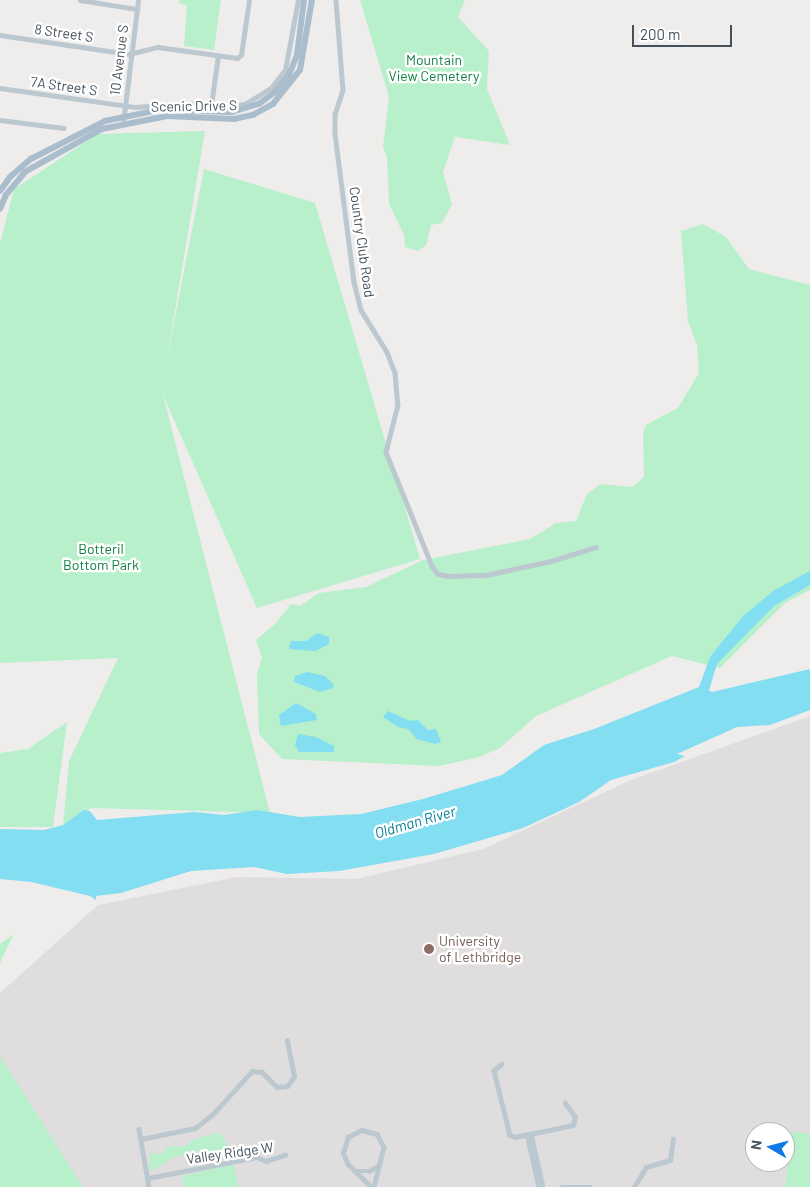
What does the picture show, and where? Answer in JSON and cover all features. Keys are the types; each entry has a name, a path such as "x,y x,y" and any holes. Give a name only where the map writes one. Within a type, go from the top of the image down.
{"main road":[{"name":"Scenic Drive S","path":"0,191 10,176 31,159 94,126 124,115 170,109 232,112 259,104 276,92 289,75 297,56 304,0"},
{"name":"Scenic Drive S","path":"0,210 15,182 40,162 87,136 123,123 167,116 234,119 253,115 273,104 300,70 312,0"}],"street":[{"path":"80,0 137,9"},
{"name":"10 Avenue S","path":"123,123 129,54 138,0"},
{"name":"8 Street S","path":"0,35 129,54 158,47 235,58 241,55 249,0"},
{"name":"Scenic Drive S","path":"124,105 245,104 261,96 279,78 289,59 298,0"},
{"name":"Country Club Road","path":"336,0 343,90 335,114 335,134 354,282 365,319 387,352 395,373 398,405 386,452 432,566 438,574 448,576 486,575 551,561 596,547"},
{"path":"211,105 218,56"},
{"name":"7A Street S","path":"0,88 124,105"},
{"path":"0,120 64,128"},
{"path":"141,1140 195,1128 213,1114 252,1071 262,1072 277,1087 287,1086 294,1077 287,1041"},
{"path":"502,1064 494,1071 508,1133 515,1137 572,1124 575,1117 565,1104"},
{"path":"139,1129 149,1187"},
{"path":"358,1131 370,1131 380,1138 384,1147 382,1161 372,1187 345,1160 343,1150 348,1137 358,1131"},
{"path":"529,1134 539,1187"},
{"path":"529,1134 543,1187"},
{"path":"634,1187 646,1167 670,1160 674,1139"},
{"name":"Valley Ridge W","path":"148,1178 257,1157 266,1161 285,1155"},
{"path":"355,1170 369,1171 382,1161"},
{"path":"562,1187 591,1187"}],"shaded area":[{"name":"University of Lethbridge","path":"810,716 810,1187 0,1187 0,993 98,905 237,877 356,879 483,849 631,780"}],"green space":[{"path":"179,0 221,0 214,50 184,46 187,5 180,4"},
{"name":"Mountain View Cemetery","path":"360,0 465,0 458,17 489,51 487,89 510,145 455,137 443,172 452,204 442,223 431,225 426,245 418,251 405,247 404,235 389,204 387,157 383,147 389,97"},
{"name":"Botteril Bottom Park","path":"205,131 167,358 204,169 315,203 420,559 257,608 163,395 270,813 91,808 63,825 69,761 118,658 0,663 0,243 14,189 98,134"},
{"path":"703,224 726,237 749,269 810,285 810,590 785,603 720,668 672,656 536,716 500,748 479,757 439,766 282,759 259,734 257,674 262,657 256,640 276,623 291,604 300,606 319,593 366,587 423,560 530,539 556,523 576,521 587,494 601,484 632,487 644,477 643,433 646,425 678,408 699,373 697,345 688,321 681,231"},
{"path":"67,722 53,827 0,827 0,753 28,749"},
{"path":"14,934 0,963 0,944"},
{"path":"0,1056 83,1187 0,1187"},
{"path":"795,1132 810,1134 810,1187 785,1187 787,1172 795,1172"},
{"path":"217,1133 222,1136 229,1148 225,1157 210,1156 202,1150 199,1158 177,1156 149,1172 150,1153 162,1154 167,1147 186,1146 192,1140"},
{"path":"233,1164 239,1187 184,1187 182,1176"}],"water":[{"name":"Oldman River","path":"810,571 810,585 774,606 717,664 709,690 712,692 810,669 810,710 770,725 737,727 677,754 685,756 674,762 611,780 579,802 523,828 434,854 339,871 287,874 254,867 191,871 121,893 96,896 96,900 90,896 31,882 0,879 0,829 44,830 63,825 84,810 90,811 97,820 194,812 224,815 257,810 300,817 361,814 423,799 502,775 544,745 594,729 699,687 710,657 743,616 773,591"},
{"path":"317,633 329,637 329,644 315,651 289,649 291,641 306,641"},
{"path":"307,672 325,676 333,684 333,688 320,692 294,682 295,676"},
{"path":"296,703 316,714 317,720 281,726 279,715"},
{"path":"388,711 410,721 418,720 428,730 436,729 441,742 435,744 417,739 408,729 398,727 383,717"},
{"path":"298,734 316,737 334,746 334,752 299,752 295,745"}],"place":[{"name":"University of Lethbridge","path":"429,949"}]}
